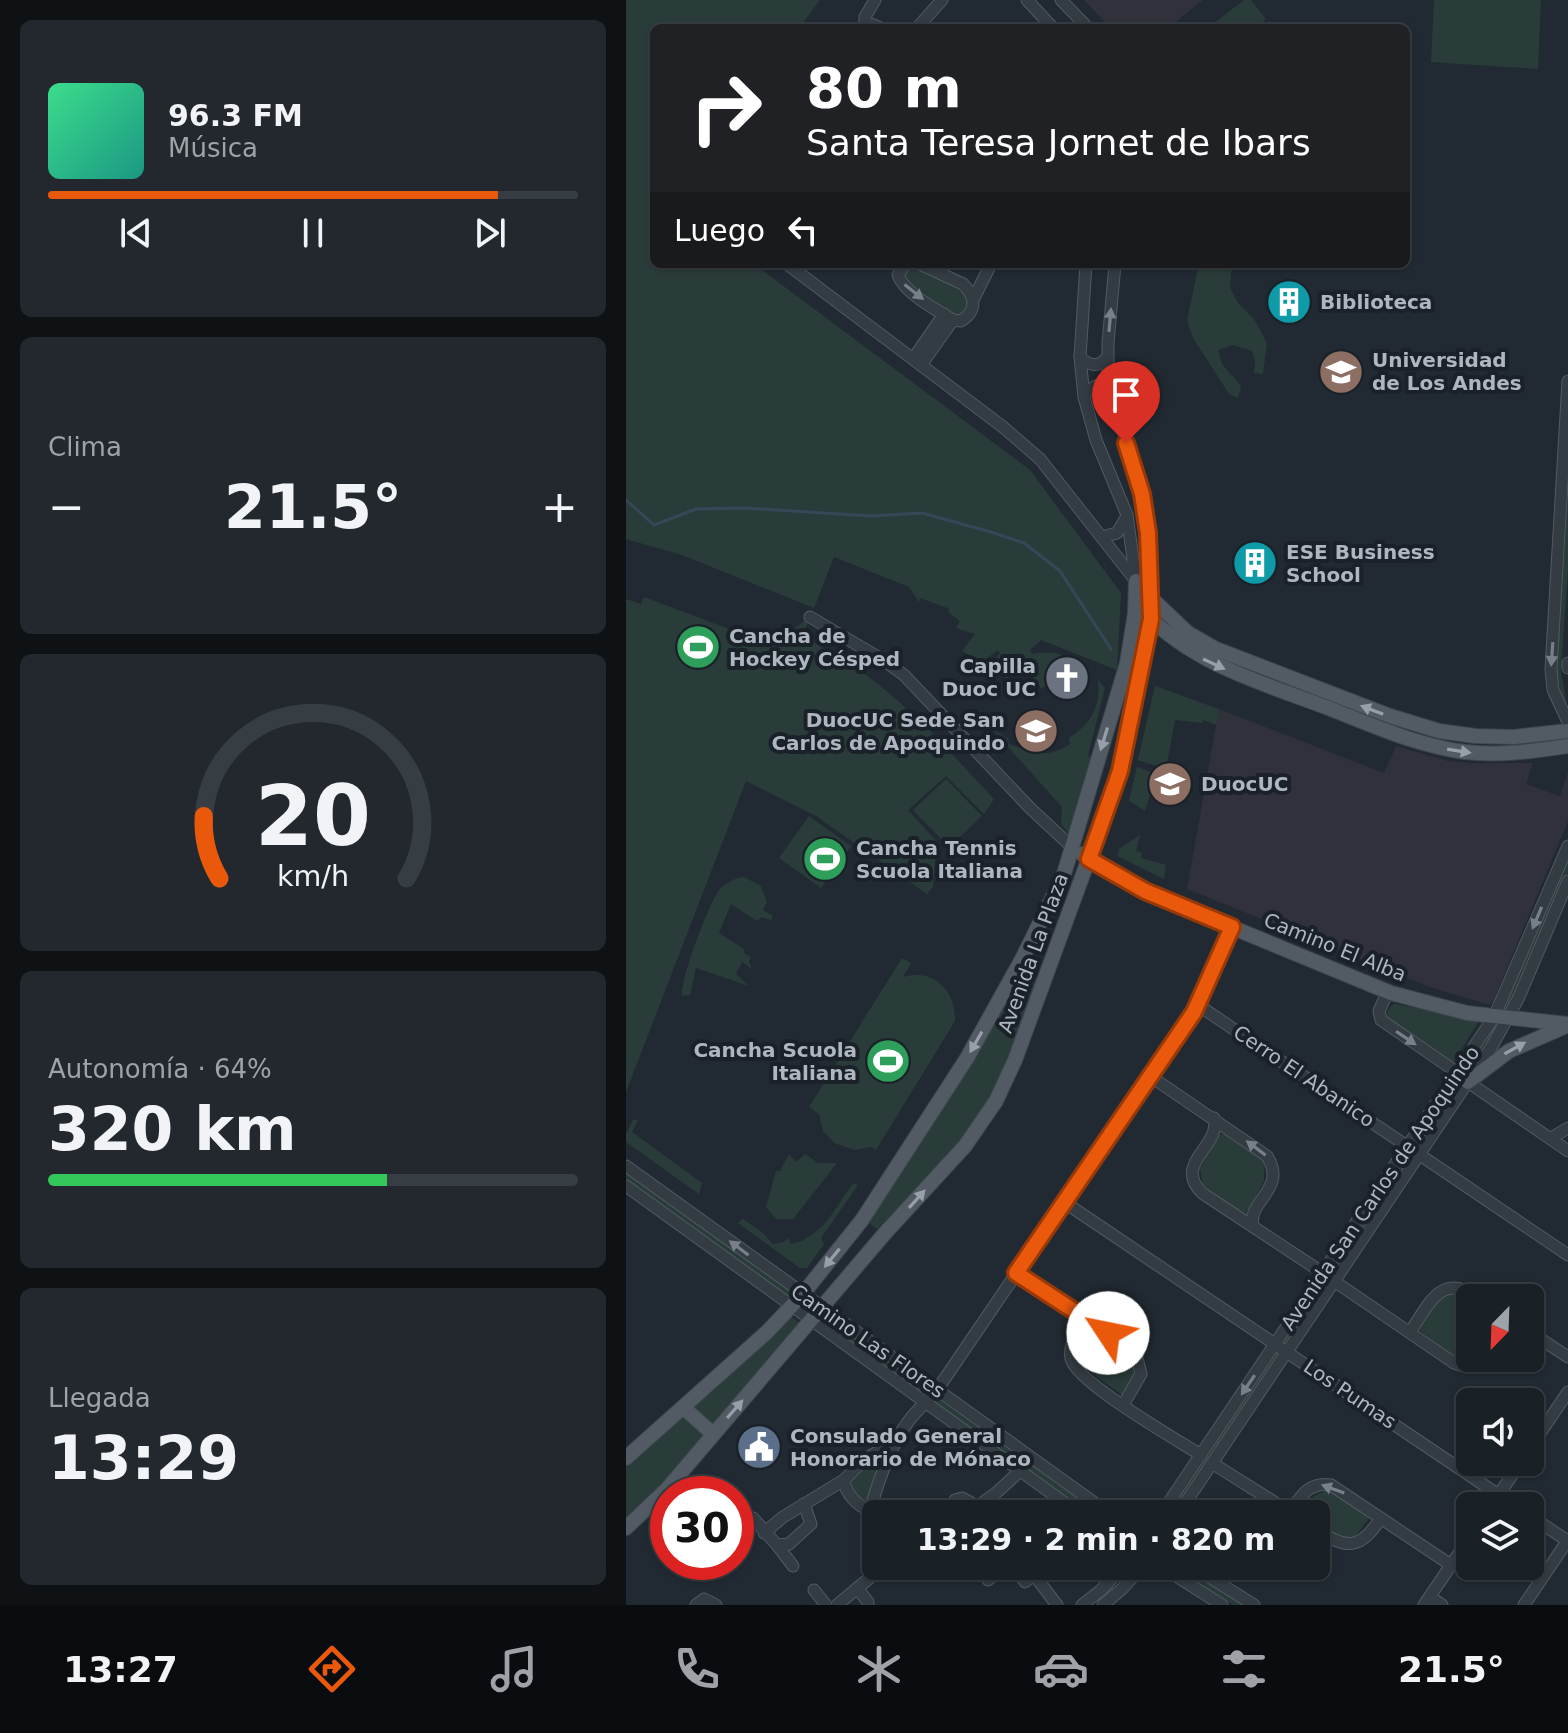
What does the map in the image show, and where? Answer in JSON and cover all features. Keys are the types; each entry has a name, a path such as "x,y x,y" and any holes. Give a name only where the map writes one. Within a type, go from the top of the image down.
{"main road":[{"path":"1136,581 1176,624 1199,641 1390,716 1439,731 1475,736 1514,737 1568,731"},
{"name":"Avenida La Plaza","path":"626,1458 792,1307 862,1220 961,1068 1061,881 1127,663 1136,604 1136,581"},
{"name":"Avenida La Plaza","path":"626,1528 667,1489 883,1236 965,1146 991,1110 1010,1073 1120,771 1151,619 1152,599"},
{"path":"1136,604 1188,650 1221,667 1415,740 1450,750 1485,754 1521,753 1568,746"},
{"name":"Camino El Alba","path":"1072,847 1145,891 1388,991 1440,1008 1568,1025"},
{"path":"1022,959 1039,957 1048,972"},
{"path":"1463,1078 1509,1051 1568,1025"},
{"path":"862,1220 869,1230 883,1236"},
{"path":"684,1408 713,1434"}],"street":[{"path":"864,24 875,0"},
{"path":"921,24 942,0"},
{"path":"1027,0 1049,24"},
{"path":"1061,0 1084,24"},
{"path":"792,268 1003,427 1040,459 1136,581"},
{"path":"902,268 898,275 900,281 948,317 961,321 970,314 974,298 989,268"},
{"path":"929,268 963,284 974,298"},
{"name":"Avenida La Plaza","path":"1086,268 1080,357 1084,397 1096,440 1127,515 1136,581"},
{"name":"Avenida La Plaza","path":"1115,268 1107,357 1110,391 1142,494 1152,599"},
{"path":"917,362 948,317"},
{"path":"1080,357 1094,365 1107,357"},
{"path":"1568,381 1551,669 1553,690 1568,722"},
{"path":"1084,397 1098,385 1110,391"},
{"path":"1102,537 1117,533 1127,515"},
{"path":"1129,529 1148,533"},
{"name":"Camino El Alba","path":"810,617 904,675 1020,799 1072,847"},
{"name":"Avenida San Carlos de Apoquindo","path":"1501,1018 1568,846"},
{"name":"Avenida San Carlos de Apoquindo","path":"1187,1500 1420,1154 1501,1018 1568,881"},
{"path":"844,1480 845,1488 862,1508 870,1510 883,1466 897,1441 937,1390 1198,1005 1232,927"},
{"path":"1388,991 1379,1011 1381,1020 1568,1151"},
{"name":"Cerro El Abanico","path":"1198,1005 1568,1255"},
{"path":"1150,1076 1263,1152 1272,1166 1271,1186 1252,1218 1253,1226"},
{"name":"Avenida San Carlos de Apoquindo","path":"1170,1500 1409,1146 1463,1078"},
{"path":"1214,1118 1215,1131 1194,1163 1194,1182 1202,1193 1323,1273"},
{"path":"1551,1138 1568,1128"},
{"name":"Camino Las Flores","path":"627,1170 1090,1500"},
{"name":"Camino Las Flores","path":"626,1186 1060,1500"},
{"name":"Los Pumas","path":"1064,1202 1495,1492"},
{"path":"1016,1273 1129,1348 1138,1359 1141,1369 1139,1380 1123,1405"},
{"path":"1334,1281 1456,1362"},
{"path":"1410,1332 1435,1296 1443,1290 1456,1289"},
{"path":"1087,1319 1071,1346 1074,1367 1123,1405 1201,1455"},
{"path":"1544,1341 1568,1357"},
{"path":"1544,1427 1568,1392"},
{"path":"764,1533 844,1480 865,1459 897,1441"},
{"path":"1212,1463 1271,1500"},
{"path":"987,1500 1020,1471"},
{"path":"1301,1500 1309,1488 1326,1484 1336,1487 1451,1565"},
{"path":"777,1545 789,1544 811,1524 804,1504"},
{"path":"1330,1538 1339,1543 1355,1543 1369,1535 1381,1518"},
{"path":"754,1519 793,1566"},
{"path":"1524,1605 1568,1541 1544,1525"},
{"path":"1442,1605 1427,1601 1456,1558"},
{"path":"837,1605 867,1580"},
{"path":"1044,1580 1057,1605"},
{"path":"1082,1605 1111,1580"},
{"path":"1103,1605 1130,1580"},
{"path":"1182,1580 1222,1605"},
{"path":"1214,1580 1254,1605"},
{"path":"857,1588 868,1605"},
{"path":"814,1590 826,1605"},
{"path":"696,1605 704,1599 716,1605"}],"shaded area":[{"path":"626,0 820,0 802,24 650,24 650,268 759,268 1030,470 1121,593 1117,670 1041,640 1030,650 1032,654 1053,653 1065,657 1076,673 1070,674 1072,691 1054,685 1041,688 1024,665 1018,663 1007,679 991,664 1000,653 998,650 982,662 962,651 975,634 956,628 960,621 948,612 950,609 920,598 919,602 909,587 834,557 814,608 682,555 626,539"},
{"path":"1084,0 1203,0 1173,24 1107,24"},
{"path":"1244,0 1251,0 1266,19 1260,24 1213,24"},
{"path":"1434,0 1541,0 1538,69 1431,62"},
{"path":"905,268 922,268 965,291 970,301 964,316 954,316 907,282 902,274"},
{"path":"1198,268 1232,268 1230,288 1238,303 1254,319 1267,343 1263,374 1254,373 1252,351 1233,345 1218,350 1222,364 1241,386 1238,398 1229,394 1193,338 1187,320"},
{"path":"1568,492 1568,569 1561,672 1568,710 1561,696 1557,668"},
{"path":"644,597 771,645 810,617 802,637 859,670 883,688 928,729 994,799 984,814 946,776 908,810 937,842 933,887 927,894 816,816 746,781 626,1092 626,599 641,604"},
{"path":"1098,680 1105,688 1088,755 1094,765 1072,838 1061,824 1062,807 993,730 1008,738 1009,744 1033,752 1047,753 1062,749 1070,744 1069,738 1093,714 1098,698"},
{"path":"1155,686 1219,709 1217,725 1203,720 1202,723 1175,720 1166,769 1138,760"},
{"path":"1219,709 1384,773 1396,746 1448,761 1533,763 1526,784 1560,796 1568,772 1568,821 1493,1002 1489,1005 1430,987 1187,889"},
{"path":"1137,767 1156,774 1145,811 1129,801"},
{"path":"946,779 982,816 949,847 913,810"},
{"path":"809,816 851,846 821,888 779,858"},
{"path":"1140,835 1136,851 1142,853 1141,858 1166,865 1164,879 1117,856 1119,849"},
{"path":"1568,858 1568,872 1512,1004 1507,1003"},
{"path":"744,877 761,886 767,902 763,910 773,916 771,920 761,917 757,921 731,904 719,933 751,957 752,969 742,962 736,974 749,986 696,968 690,995 682,996 691,958 716,895 726,884"},
{"path":"902,958 911,963 903,977 924,976 941,984 947,991 952,1000 955,1021 876,1150 871,1147 855,1150 834,1143 823,1131 819,1114 809,1107"},
{"path":"1022,971 1039,979 998,1085 967,1134 877,1229 867,1221 967,1072"},
{"path":"1394,1004 1480,1019 1453,1063 1388,1022 1388,1012"},
{"path":"1495,1026 1497,1029 1419,1147 1416,1146"},
{"path":"633,1120 638,1120 632,1132 702,1183 699,1194 626,1142 626,1134"},
{"path":"1225,1134 1264,1159 1264,1181 1245,1216 1203,1185 1200,1169 1218,1135"},
{"path":"789,1154 796,1162 805,1154 818,1163 837,1163 793,1219 776,1219 766,1207 776,1171 780,1171"},
{"path":"1412,1156 1284,1345 1283,1341"},
{"path":"626,1171 935,1391 1081,1500 1070,1500 1050,1487 626,1179"},
{"path":"853,1183 858,1185 821,1238 824,1244 807,1268 800,1268 738,1223 743,1219 773,1244 788,1238 791,1244 802,1241 820,1228"},
{"path":"1456,1292 1456,1359 1420,1331 1441,1296"},
{"path":"789,1315 804,1327 692,1455 670,1476 650,1476 650,1494 626,1517 626,1464 718,1387"},
{"path":"1086,1328 1137,1359 1138,1371 1125,1397 1078,1363 1075,1346"},
{"path":"1277,1352 1280,1352 1182,1500 1177,1500"},
{"path":"879,1460 868,1500 862,1500 845,1482 868,1464"},
{"path":"1328,1490 1371,1516 1353,1539 1336,1537 1330,1533 1330,1500 1311,1500"},
{"path":"1193,1580 1205,1580 1245,1605 1233,1605"}],"waterway":[{"path":"626,500 654,525 696,509 745,508 871,516 922,513 991,532 1024,543 1060,571 1111,649"}],"place":[{"name":"Biblioteca","path":"1289,302"},
{"name":"Universidad de Los Andes","path":"1341,372"},
{"name":"ESE Business School","path":"1255,563"},
{"name":"Cancha de Hockey Césped","path":"698,647"},
{"name":"Capilla Duoc UC","path":"1067,678"},
{"name":"DuocUC Sede San Carlos de Apoquindo","path":"1036,731"},
{"name":"DuocUC","path":"1170,784"},
{"name":"Cancha Tennis Scuola Italiana","path":"825,859"},
{"name":"Cancha Scuola Italiana","path":"888,1061"},
{"name":"Consulado General Honorario de Mónaco","path":"759,1447"}],"route":[{"path":"1108,1333 1016,1273 1194,1012 1232,927 1145,891 1089,859 1120,771 1151,619 1148,533 1142,494 1126,443"}]}
